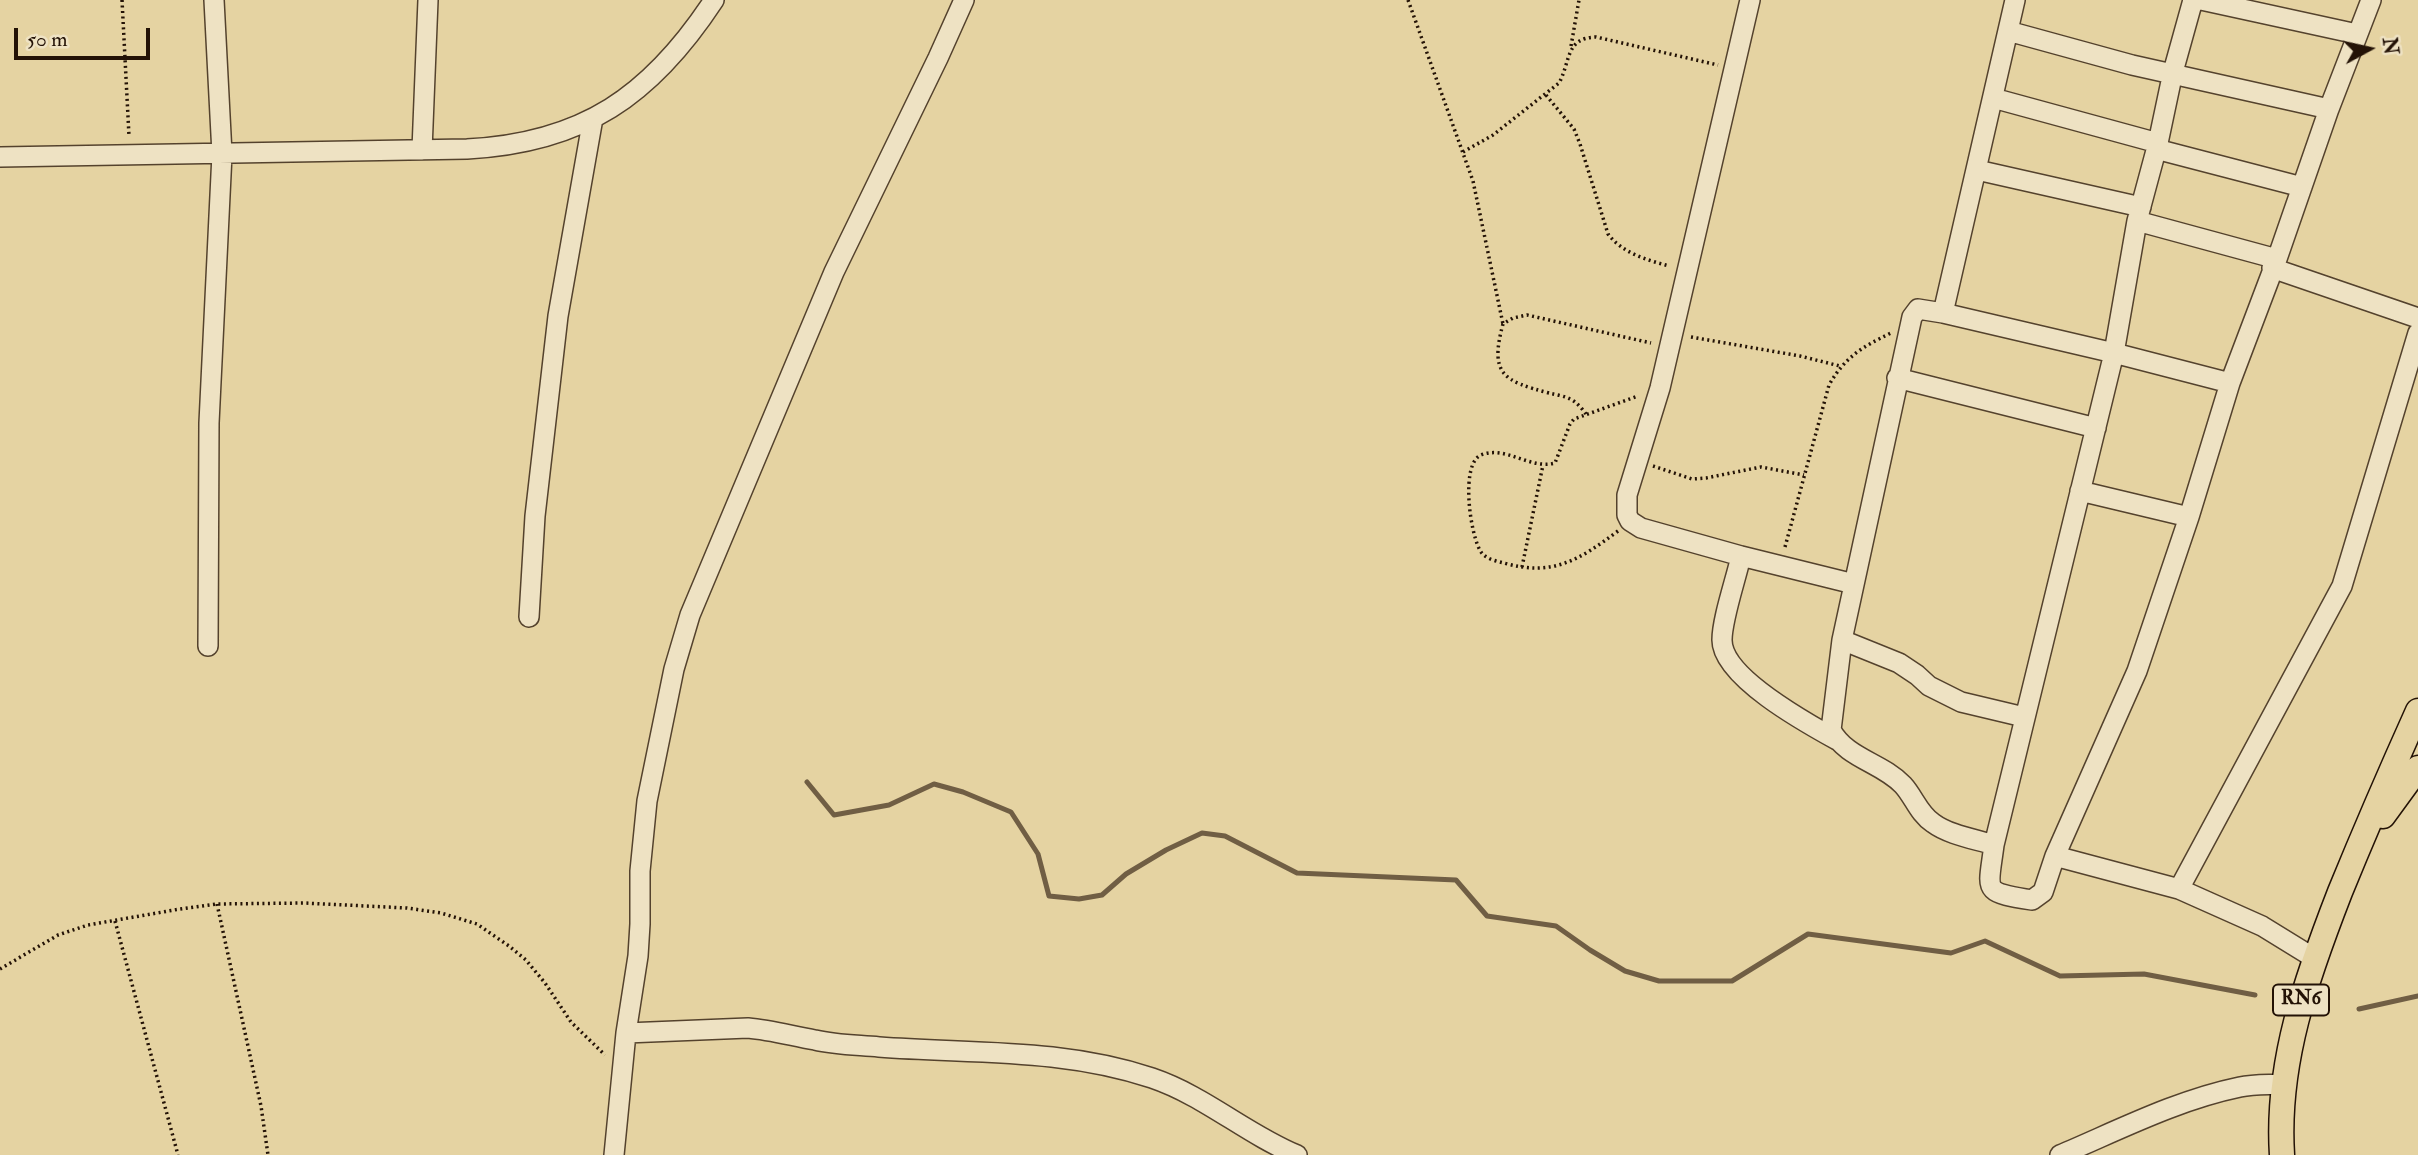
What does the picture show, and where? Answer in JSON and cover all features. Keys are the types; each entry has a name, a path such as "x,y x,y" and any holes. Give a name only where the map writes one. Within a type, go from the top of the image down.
{"main road":[{"name":"RN6","path":"2282,1155 2284,1084 2295,1025 2314,958 2418,711"},
{"name":"RN6","path":"2356,853 2418,768"}],"street":[{"path":"208,646 209,423 222,153 214,0"},
{"path":"422,150 428,0"},
{"path":"0,157 422,150 499,147 532,141 563,132 593,118 630,95 671,58 714,0"},
{"path":"614,1155 626,1033 638,956 640,871 647,801 674,669 690,615 834,272 964,0"},
{"path":"1750,0 1660,388 1627,495 1626,515 1641,528 1854,584"},
{"path":"1943,313 2015,0"},
{"path":"2193,0 2139,214 2114,353 1994,845 1990,884 1992,890 2025,899 2032,900 2043,892 2055,856 2137,671 2189,517 2230,383 2371,0"},
{"path":"2201,0 2357,34"},
{"path":"2008,31 2062,47 2329,109"},
{"path":"1993,98 2302,187"},
{"path":"529,617 535,516 558,316 593,118"},
{"path":"1977,170 2139,214 2418,318"},
{"path":"1837,740 1831,730 1831,719 1842,640 1897,377 1912,317 1918,309 2114,353 2230,383"},
{"path":"2179,889 2342,586 2418,333"},
{"path":"1897,377 2096,428"},
{"path":"2080,491 2189,517"},
{"path":"1741,556 1722,638 1725,652 1734,669 1810,726 1837,740 1857,757 1888,773 1902,784 1931,822 1940,828 1994,845"},
{"path":"1842,640 1899,663 1929,686 1951,698 2024,717"},
{"path":"2055,856 2179,889 2262,926 2314,958"},
{"path":"626,1033 748,1028 836,1044 1013,1052 1067,1058 1151,1078 1184,1090 1268,1141 1297,1155"},
{"path":"2060,1155 2159,1112 2199,1098 2242,1086 2284,1084"}],"path":[{"path":"122,0 130,155"},
{"path":"1408,0 1473,181 1503,324 1499,340 1499,361 1507,379 1516,384 1566,397 1574,401 1586,414"},
{"path":"1463,152 1493,135 1559,83 1565,72 1571,48 1579,0"},
{"path":"1571,48 1577,41 1596,37 1734,68"},
{"path":"1546,95 1574,130 1601,216 1608,234 1616,244 1631,253 1687,271"},
{"path":"1503,324 1513,318 1527,315 1671,341 1787,353 1840,366"},
{"path":"1780,565 1829,384 1840,366 1855,352 1912,317"},
{"path":"1630,521 1589,552 1566,564 1534,569 1489,559 1481,552 1470,507 1469,472 1473,461 1490,453 1503,453 1543,465 1555,463 1570,424 1586,414 1660,388"},
{"path":"1639,461 1692,479 1761,467 1804,475"},
{"path":"1522,567 1543,465"},
{"path":"0,969 58,935 89,925 217,904 304,903 407,908 441,913 477,924 526,960 571,1022 622,1073"},
{"path":"217,904 261,1106 268,1155"},
{"path":"115,921 178,1155"}],"waterway":[{"path":"807,782 834,815 889,805 934,784 963,792 1011,812 1038,854 1049,896 1079,899 1102,895 1126,874 1166,850 1202,833 1225,836 1297,873 1456,880 1487,916 1556,926 1625,971 1659,981 1732,981 1808,934 1951,953 1985,941 2060,976 2144,974 2255,995"},
{"path":"2359,1009 2418,996"}]}
